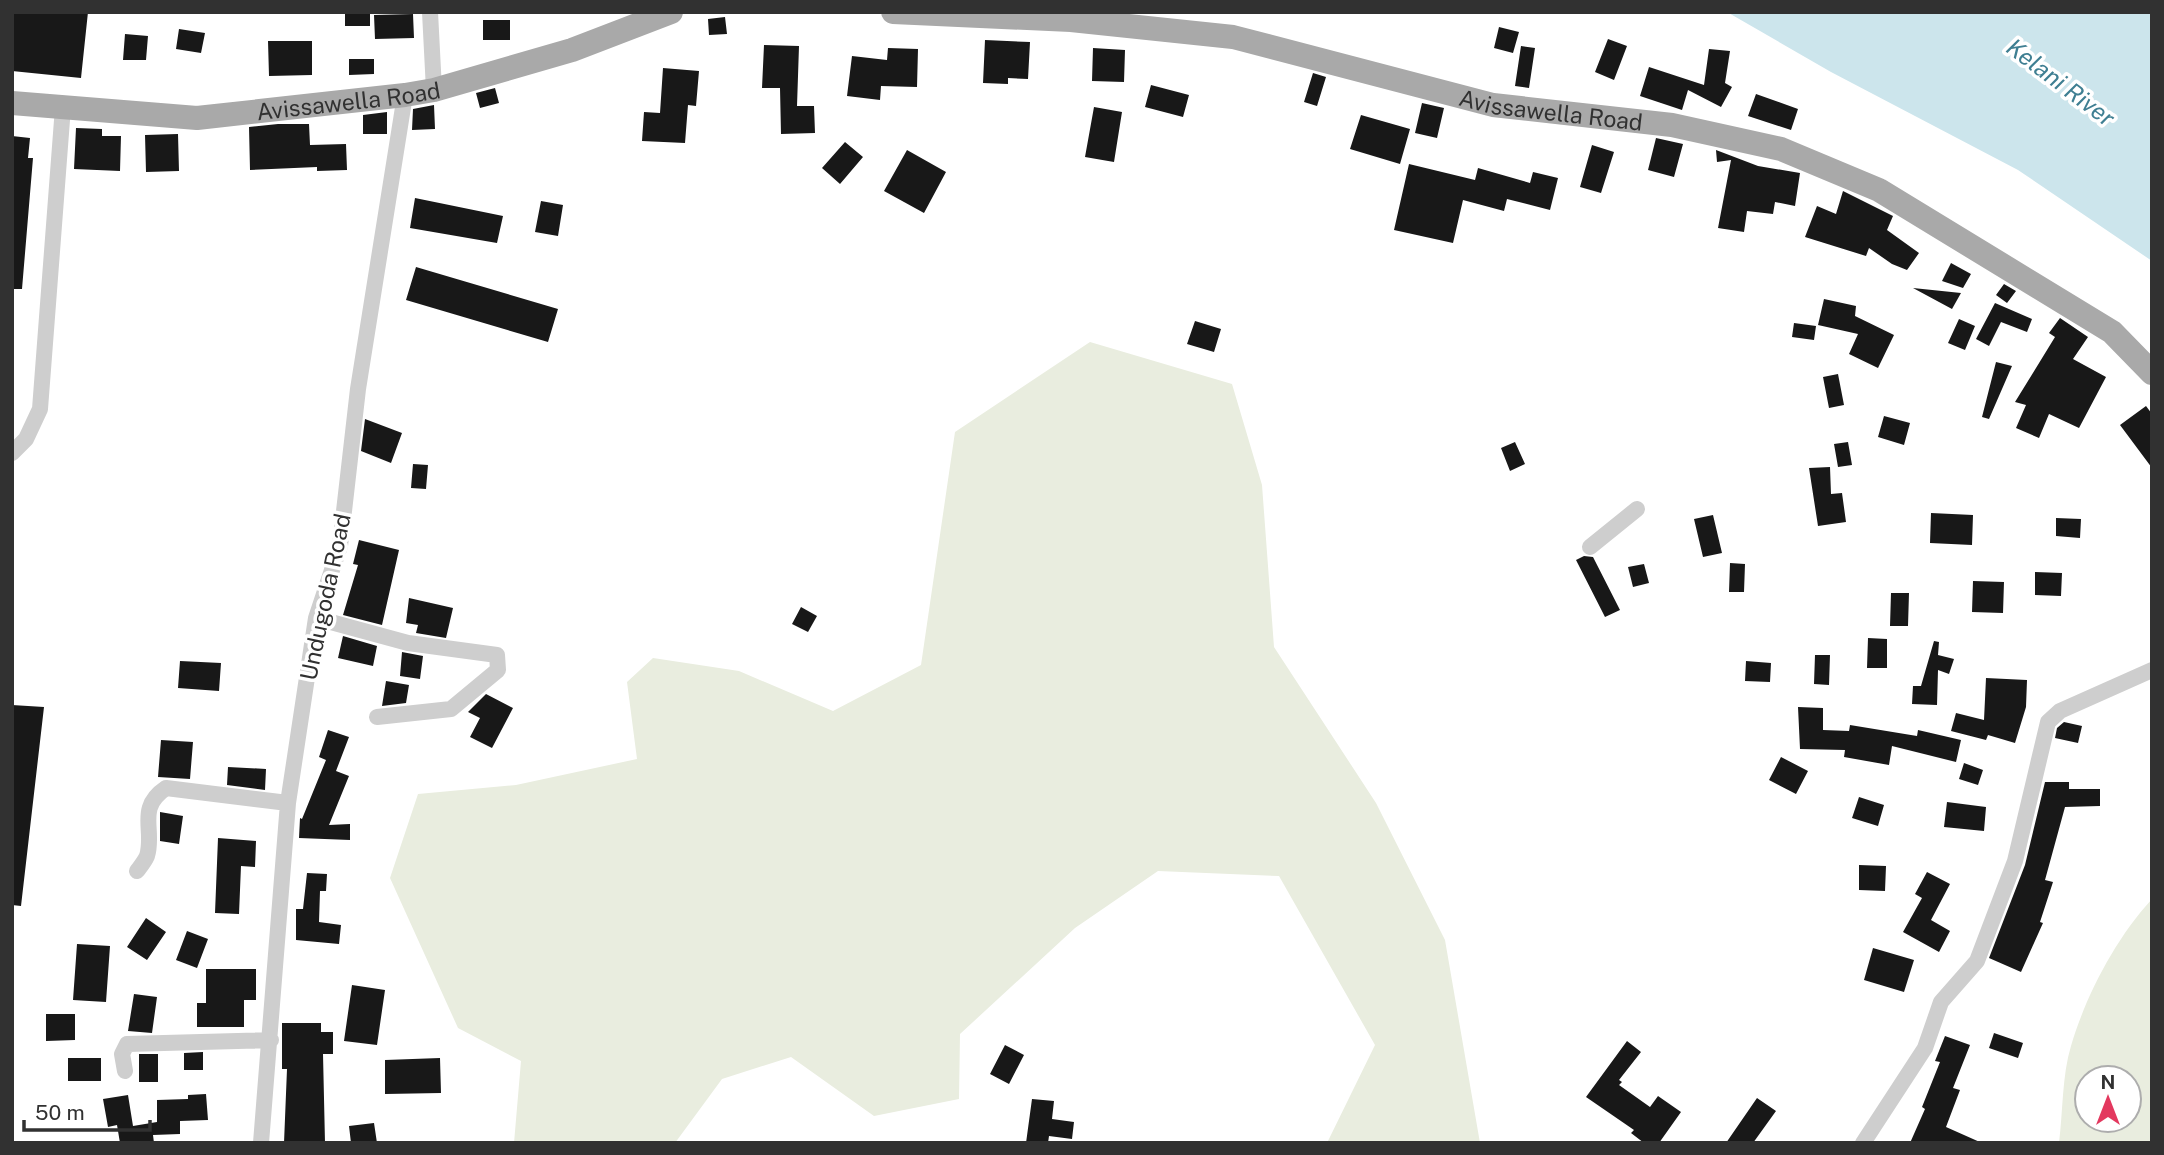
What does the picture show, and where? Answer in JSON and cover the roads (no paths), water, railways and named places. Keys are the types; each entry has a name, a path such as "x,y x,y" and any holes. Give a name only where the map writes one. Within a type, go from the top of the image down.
{"main road":[{"name":"Avissawella Road","path":"12,103 197,118 405,96 572,50 671,12"},
{"name":"Avissawella Road","path":"893,12 1071,20 1233,37 1493,105 1672,125 1781,149 1880,190 2112,332 2152,373"}],"street":[{"path":"430,12 434,90"},
{"name":"Undugoda Road","path":"261,1143 288,803 316,618 340,546 358,389 405,96"},
{"path":"12,453 26,439 40,409 63,107"},
{"path":"1590,547 1637,509"},
{"path":"316,618 408,643 497,655 498,670 451,709 377,718"},
{"path":"1863,1143 1924,1048 1941,1002 1977,961 2015,861 2048,722 2060,711 2152,670"},
{"path":"137,871 147,856 146,819 154,796 166,788 288,803"},
{"path":"125,1071 122,1054 127,1044 271,1040"}],"water":[{"name":"Kelani River","path":"1727,12 2152,12 2152,261 2018,170 1831,72"}]}
